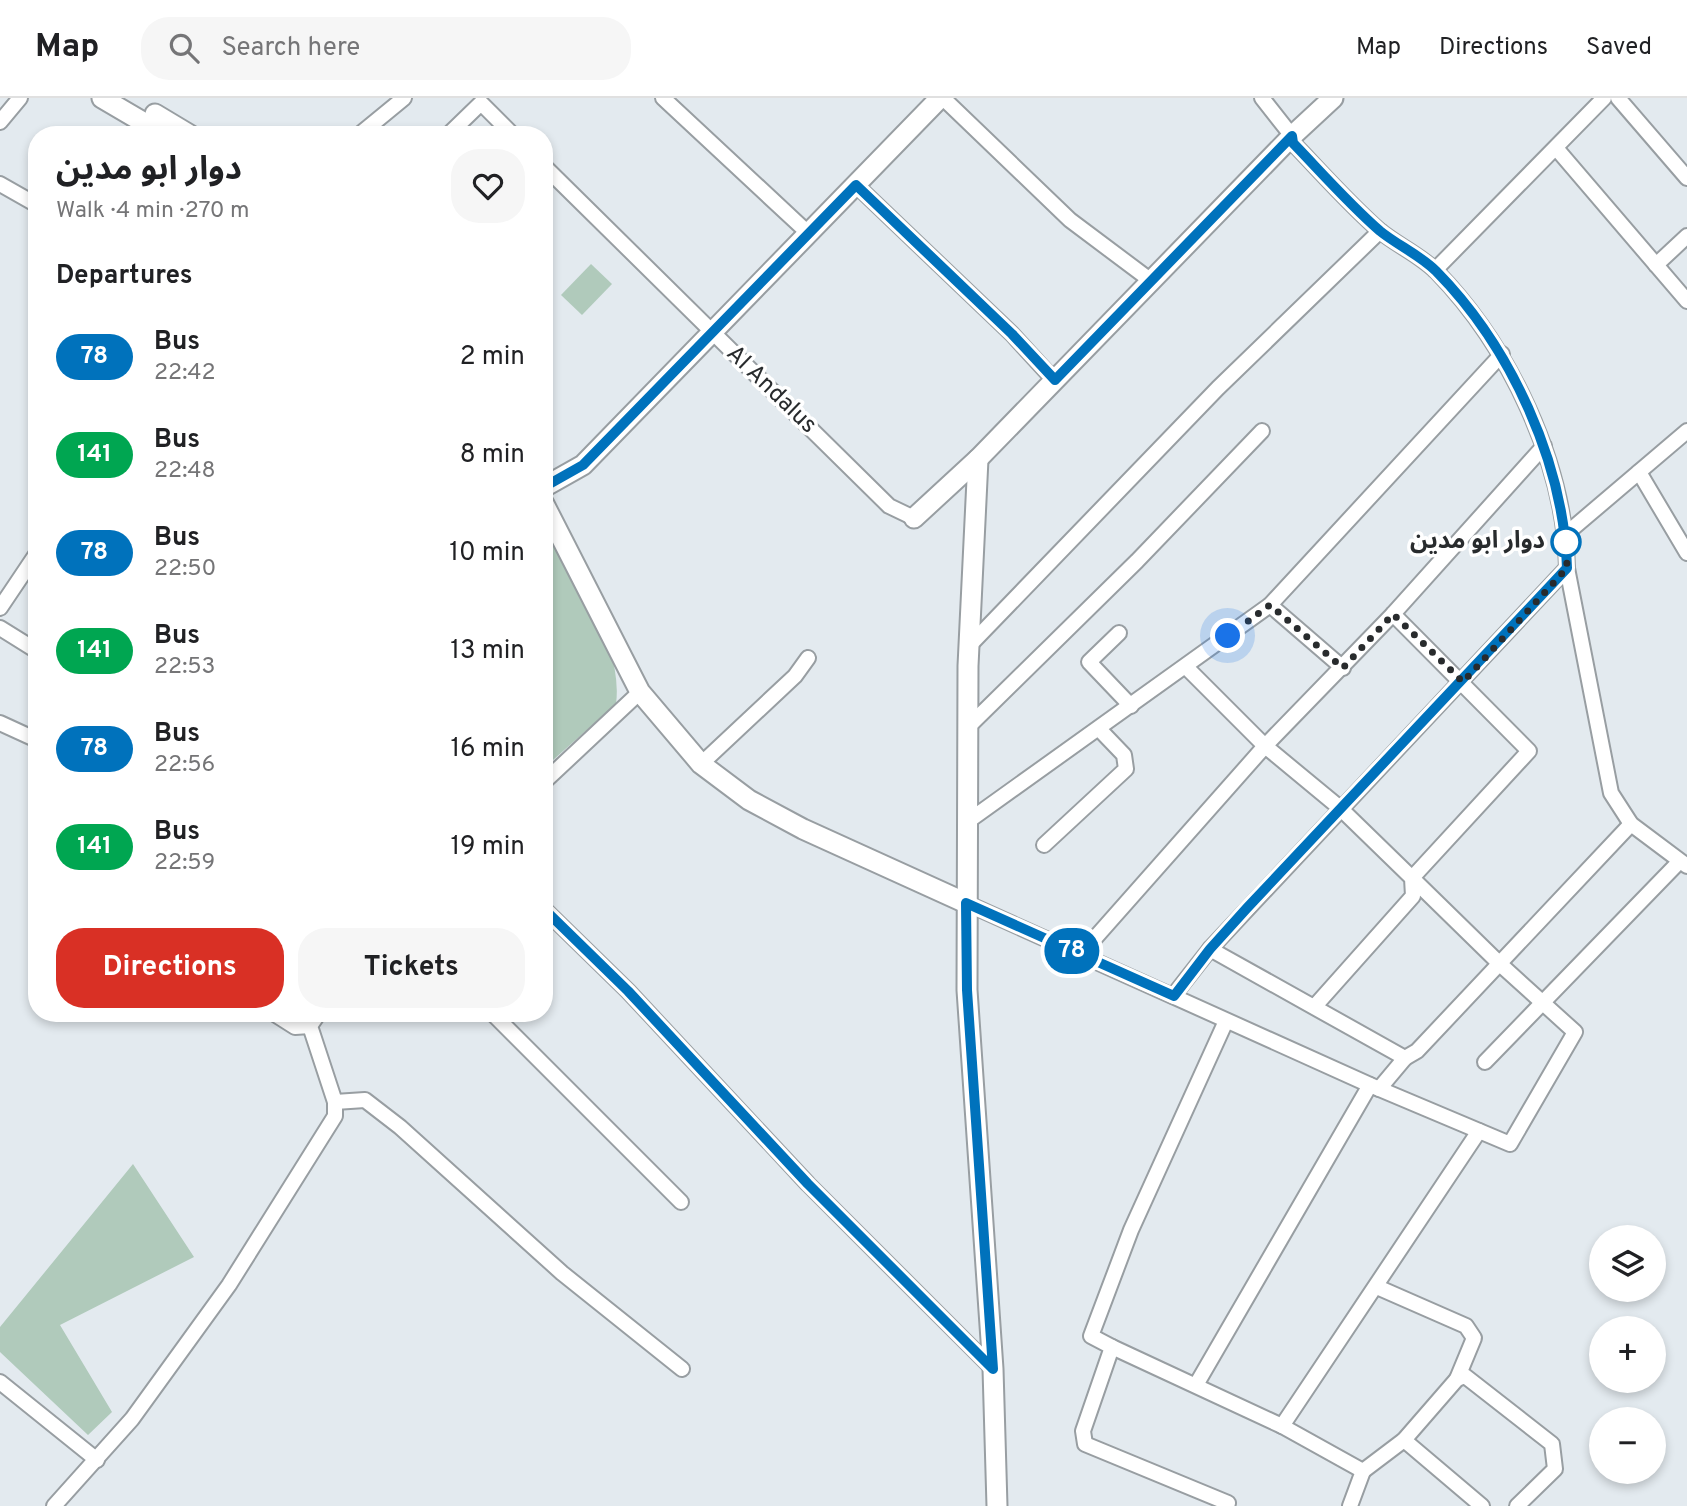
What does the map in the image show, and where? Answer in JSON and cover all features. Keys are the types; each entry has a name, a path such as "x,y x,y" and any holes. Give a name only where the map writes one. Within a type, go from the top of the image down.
{"street":[{"path":"0,122 20,98"},
{"path":"102,98 150,126"},
{"path":"127,98 175,126"},
{"path":"370,126 404,98"},
{"path":"663,98 807,232"},
{"path":"553,482 583,465 807,232 942,98 1070,220 1150,281"},
{"path":"1262,98 1292,136 1293,143 1380,231 1435,270 1502,354 1544,446 1566,534 1567,568 1611,793 1630,824 1683,864 1485,1062"},
{"path":"914,518 978,460 1292,136 1333,98"},
{"path":"1435,270 1604,98"},
{"path":"1618,98 1687,178"},
{"path":"456,126 481,100 505,126"},
{"path":"1556,148 1687,301"},
{"name":"Al Andalus","path":"553,175 890,506 914,518"},
{"path":"0,184 28,200"},
{"path":"856,185 1012,334 1055,380"},
{"path":"969,646 1218,388 1380,231"},
{"path":"1656,265 1687,236"},
{"path":"967,822 1100,730 1270,605 1502,354"},
{"path":"1566,534 1687,430"},
{"path":"967,728 1137,561 1262,431"},
{"path":"1080,955 1265,746 1343,668 1544,446"},
{"path":"978,460 967,728 967,990 993,1369 997,1506"},
{"path":"1639,472 1687,553"},
{"path":"553,522 640,692 701,764 749,800 803,829 1226,1021 1510,1144 1575,1032 1501,965 1340,808 1265,746 1186,667"},
{"path":"0,608 28,566"},
{"path":"1174,996 1210,949 1567,568"},
{"path":"1270,605 1343,668"},
{"path":"1315,1006 1413,896 1412,878 1529,751 1393,614"},
{"path":"0,628 28,645"},
{"path":"1119,633 1090,662 1131,706"},
{"path":"701,764 794,676 808,658"},
{"path":"553,774 640,692"},
{"path":"0,723 28,736"},
{"path":"1044,845 1126,769 1124,755 1100,730"},
{"path":"1196,1385 1375,1087 1405,1058 1417,1051 1501,965 1630,824"},
{"path":"553,918 628,991 808,1184 993,1369"},
{"path":"1210,949 1405,1058"},
{"path":"1226,1021 1131,1230 1091,1336 1282,1426 1363,1471"},
{"path":"287,1022 295,1027 310,1026"},
{"path":"310,1026 313,1022"},
{"path":"501,1022 681,1202"},
{"path":"54,1506 132,1419 267,1230 335,1116 335,1102 310,1026"},
{"path":"335,1102 365,1100 562,1273 682,1369"},
{"path":"1282,1426 1479,1131"},
{"path":"1350,1506 1363,1471 1404,1440 1457,1379 1474,1338 1465,1326 1377,1287"},
{"path":"1112,1347 1083,1431 1085,1444 1228,1503"},
{"path":"1457,1379 1465,1376 1473,1380 1552,1444 1555,1469 1517,1506"},
{"path":"0,1382 97,1460"},
{"path":"1404,1440 1482,1506"}],"green space":[{"path":"591,264 612,284 582,315 561,295"},
{"path":"553,534 594,608 604,632 616,681 616,704 553,760"},
{"path":"133,1164 194,1257 60,1325 112,1412 88,1435 0,1352 0,1327"}],"bus line":[{"name":"78","path":"553,482 583,465 856,185 877,208 936,260 1012,334 1055,380 1292,136 1293,143 1380,231 1435,270 1502,354 1544,446 1566,534 1567,568 1463,682 1247,908 1210,949 1174,996 966,903 967,990 993,1369 808,1184 628,991 553,918"}],"place":[{"name":"دوار ابو مدين","path":"1566,542"}],"route":[{"path":"1228,636 1270,605 1343,668 1393,614 1463,682 1567,568 1566,534 1566,542"}]}
